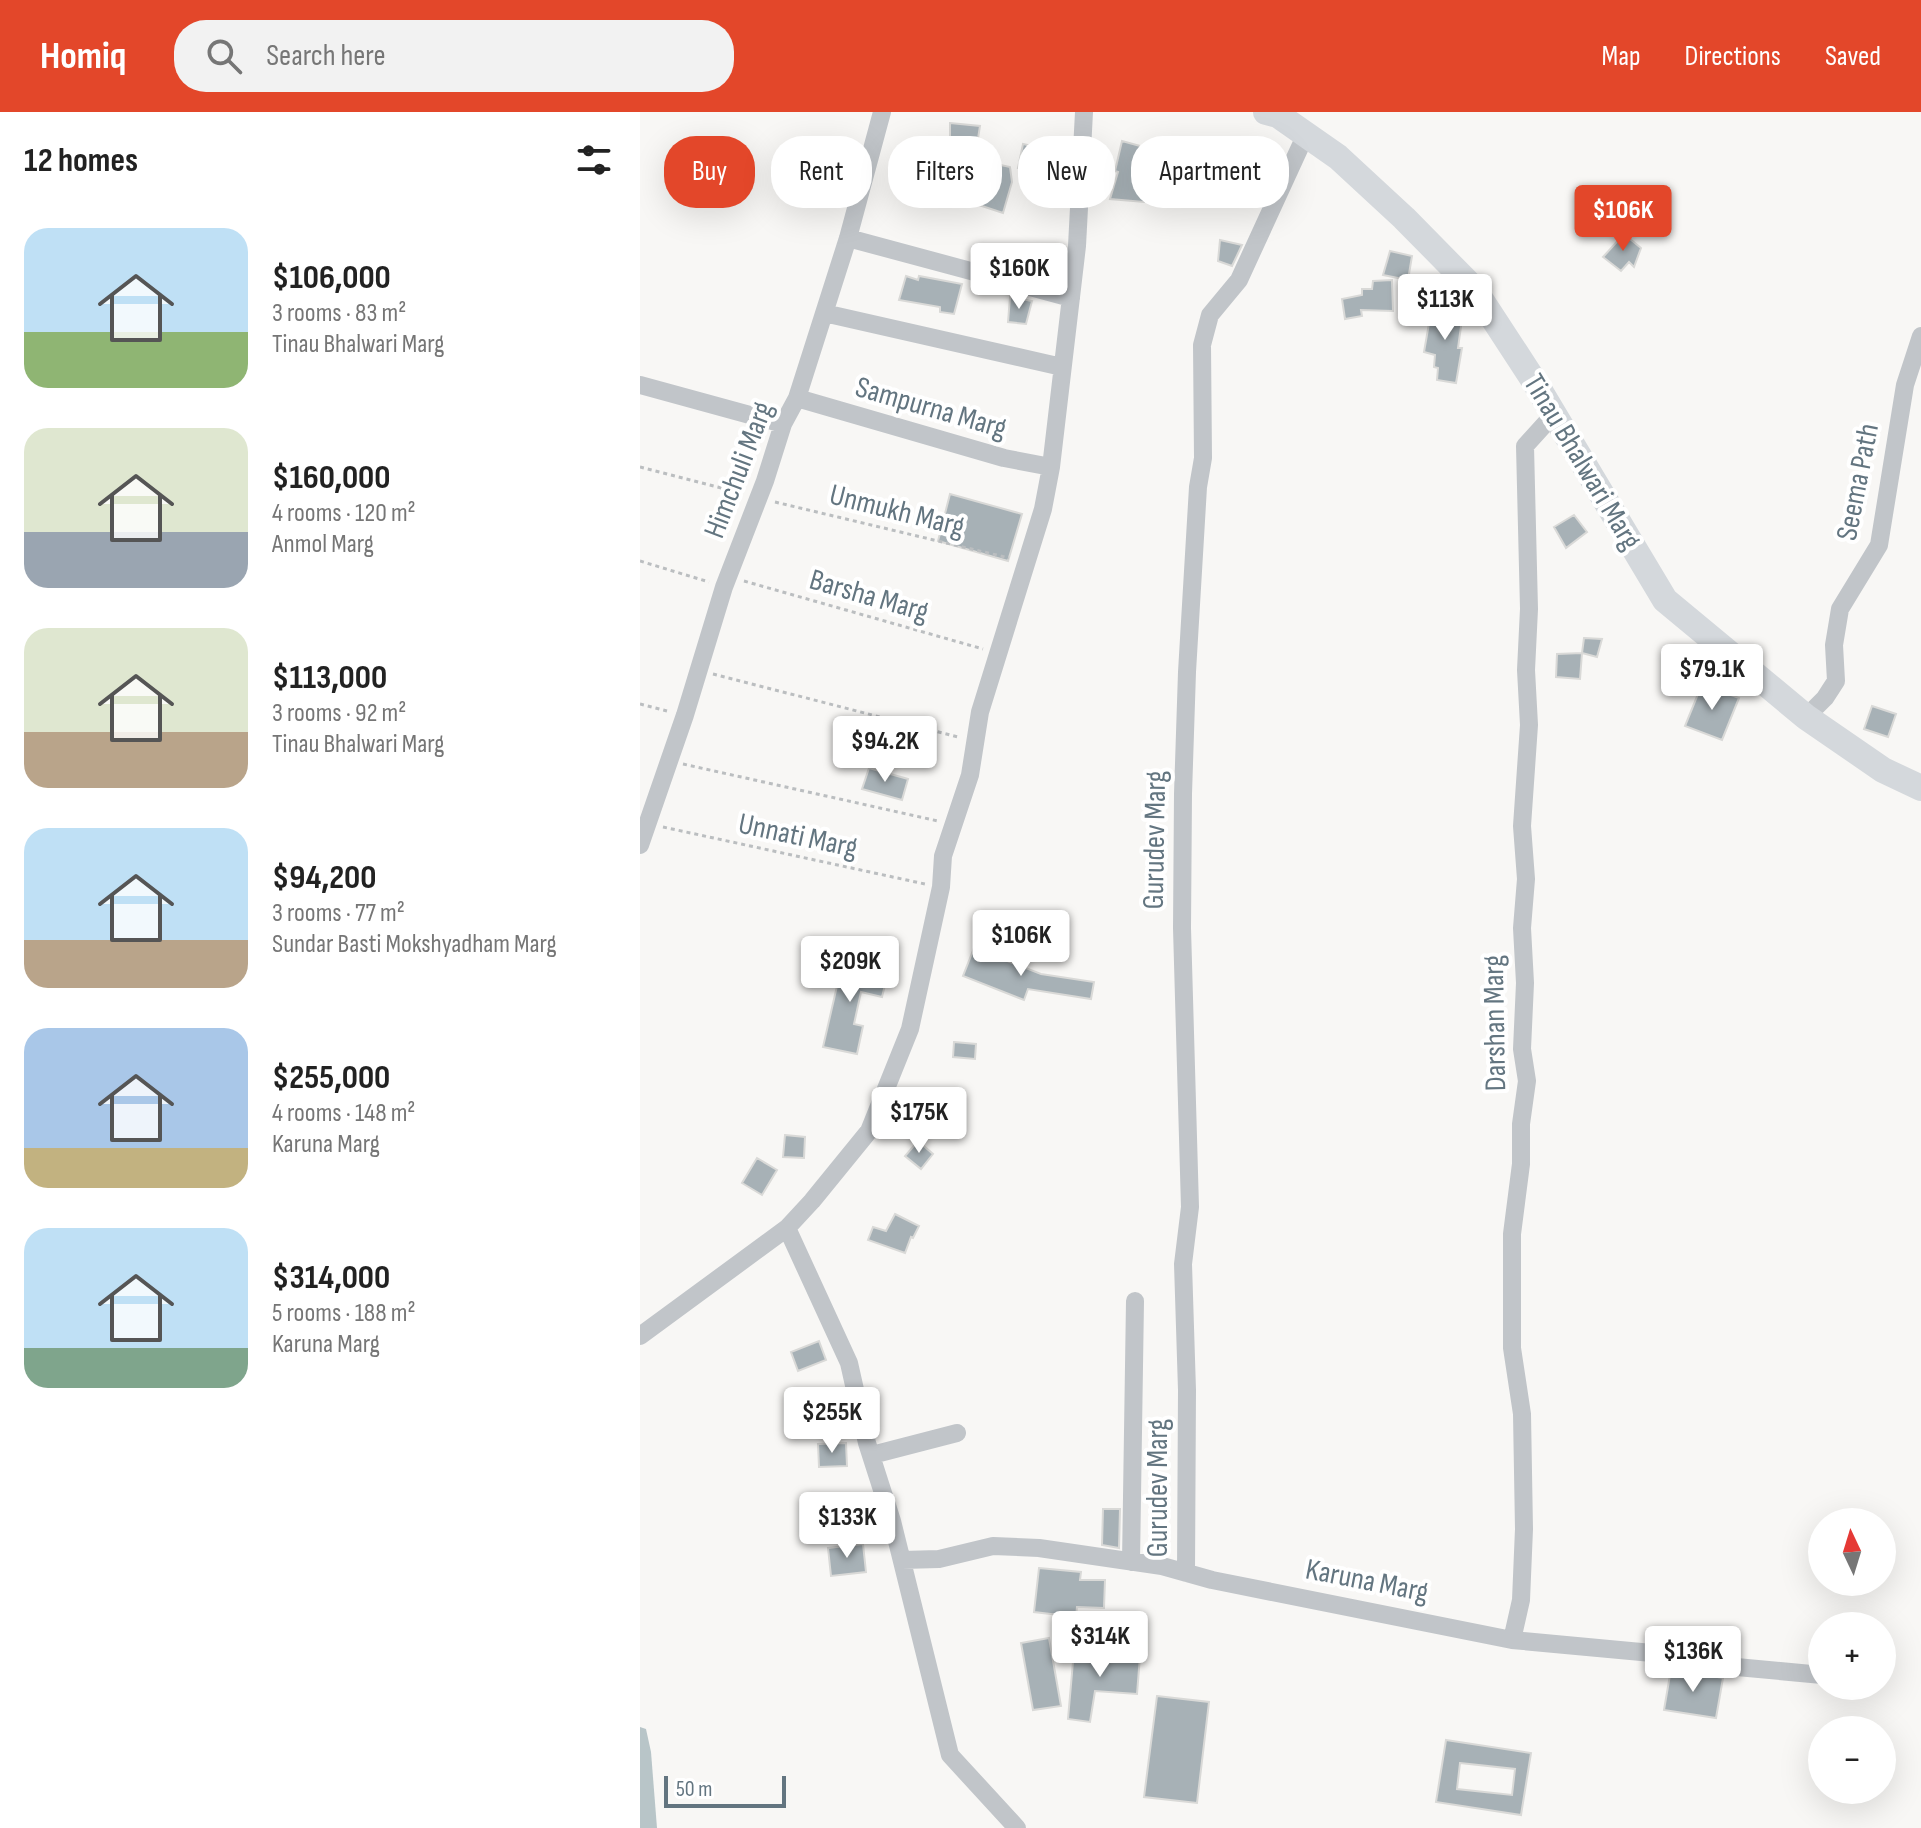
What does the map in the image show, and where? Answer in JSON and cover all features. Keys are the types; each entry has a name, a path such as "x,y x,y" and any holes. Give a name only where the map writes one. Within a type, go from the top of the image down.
{"street":[{"name":"Himchuli Marg","path":"640,845 726,582 783,424 797,398 848,238 882,112"},
{"path":"640,1336 787,1228 869,1131 910,1029 941,887 943,856 970,775 980,712 1043,509 1051,467 1077,246 1084,112"},
{"name":"Tinau Bhalwari Marg","path":"1266,112 1278,115 1338,157 1474,289 1554,414 1665,600 1806,717 1883,770 1921,788"},
{"name":"Gurudev Marg","path":"1186,1573 1187,1390 1183,1264 1190,1207 1182,928 1183,794 1198,487 1203,458 1202,345 1210,315 1239,280 1306,134"},
{"path":"848,238 1071,298"},
{"path":"824,313 1062,367"},
{"name":"Seema Path","path":"1806,717 1825,698 1836,681 1834,645 1840,609 1879,545 1905,385 1921,336"},
{"path":"640,385 783,424"},
{"name":"Sampurna Marg","path":"797,398 1004,458 1051,467"},
{"name":"Darshan Marg","path":"1512,1640 1521,1600 1524,1529 1522,1414 1512,1348 1512,1234 1527,1081 1522,1049 1525,983 1522,928 1526,879 1522,826 1529,725 1526,670 1529,545 1524,459 1525,446 1554,414"},
{"path":"787,1228 849,1363 950,1755 1017,1828"},
{"path":"1131,1562 1135,1301"},
{"path":"872,1455 957,1433"},
{"name":"Karuna Marg","path":"902,1560 939,1559 993,1546 1039,1548 1162,1566 1512,1640 1652,1653 1715,1665 1808,1674"}],"path":[{"name":"Unmukh Marg","path":"640,467 1027,563"},
{"name":"Barsha Marg","path":"640,561 999,654"},
{"path":"698,670 975,741"},
{"path":"640,704 685,715"},
{"path":"668,761 953,825"},
{"name":"Unnati Marg","path":"647,823 941,887"}],"shaded area":[{"path":"640,1727 646,1729 651,1752 657,1828 640,1828"}],"building":[{"path":"950,123 980,126 978,136 950,136"},
{"path":"1122,141 1131,143 1131,201 1115,199 1118,172 1115,171"},
{"path":"1002,165 1010,167 1012,182 1003,213 988,208 1002,208"},
{"path":"1624,234 1641,248 1634,267 1629,262 1621,271 1603,257"},
{"path":"1220,240 1242,245 1232,266 1218,261"},
{"path":"1390,251 1412,256 1408,280 1383,275"},
{"path":"906,276 962,284 954,314 940,312 940,307 899,300"},
{"path":"1392,280 1393,311 1361,310 1362,316 1345,319 1342,299 1362,295 1362,289 1372,289 1373,281"},
{"path":"1010,297 1032,301 1026,324 1008,322"},
{"path":"1432,306 1463,312 1458,348 1462,348 1456,383 1437,380 1435,355 1424,352"},
{"path":"950,494 1022,514 1008,561 938,541"},
{"path":"1574,515 1587,532 1566,548 1554,527"},
{"path":"1584,638 1602,639 1597,657 1582,653"},
{"path":"1582,653 1580,679 1556,677 1557,654"},
{"path":"1702,684 1739,698 1722,740 1685,726"},
{"path":"1872,706 1896,714 1888,737 1864,729"},
{"path":"869,768 908,779 902,800 862,789"},
{"path":"974,948 1041,974 1094,982 1091,999 1028,989 1024,1000 963,976"},
{"path":"836,960 888,973 882,997 861,992 854,1024 863,1026 857,1054 823,1047 837,986 830,984"},
{"path":"954,1042 976,1044 975,1059 953,1057"},
{"path":"785,1135 805,1137 804,1158 783,1157"},
{"path":"918,1141 933,1154 921,1169 905,1156"},
{"path":"757,1158 777,1170 762,1195 742,1183"},
{"path":"895,1214 919,1226 905,1253 868,1240 873,1227 886,1231"},
{"path":"819,1341 826,1360 798,1371 791,1352"},
{"path":"846,1443 847,1466 819,1467 818,1444"},
{"path":"1103,1509 1120,1509 1119,1548 1102,1545"},
{"path":"863,1544 866,1572 831,1576 828,1548"},
{"path":"1039,1568 1081,1572 1080,1580 1105,1580 1104,1608 1077,1607 1076,1617 1034,1612"},
{"path":"1049,1638 1061,1706 1033,1710 1021,1643"},
{"path":"1074,1650 1140,1656 1137,1694 1095,1691 1090,1722 1068,1719"},
{"path":"1671,1669 1723,1678 1716,1718 1664,1710"},
{"path":"1157,1696 1209,1702 1197,1803 1144,1797"},
{"path":"1446,1740 1531,1753 1521,1815 1436,1802","holes":["1460,1763 1515,1769 1512,1795 1457,1789"]}]}
